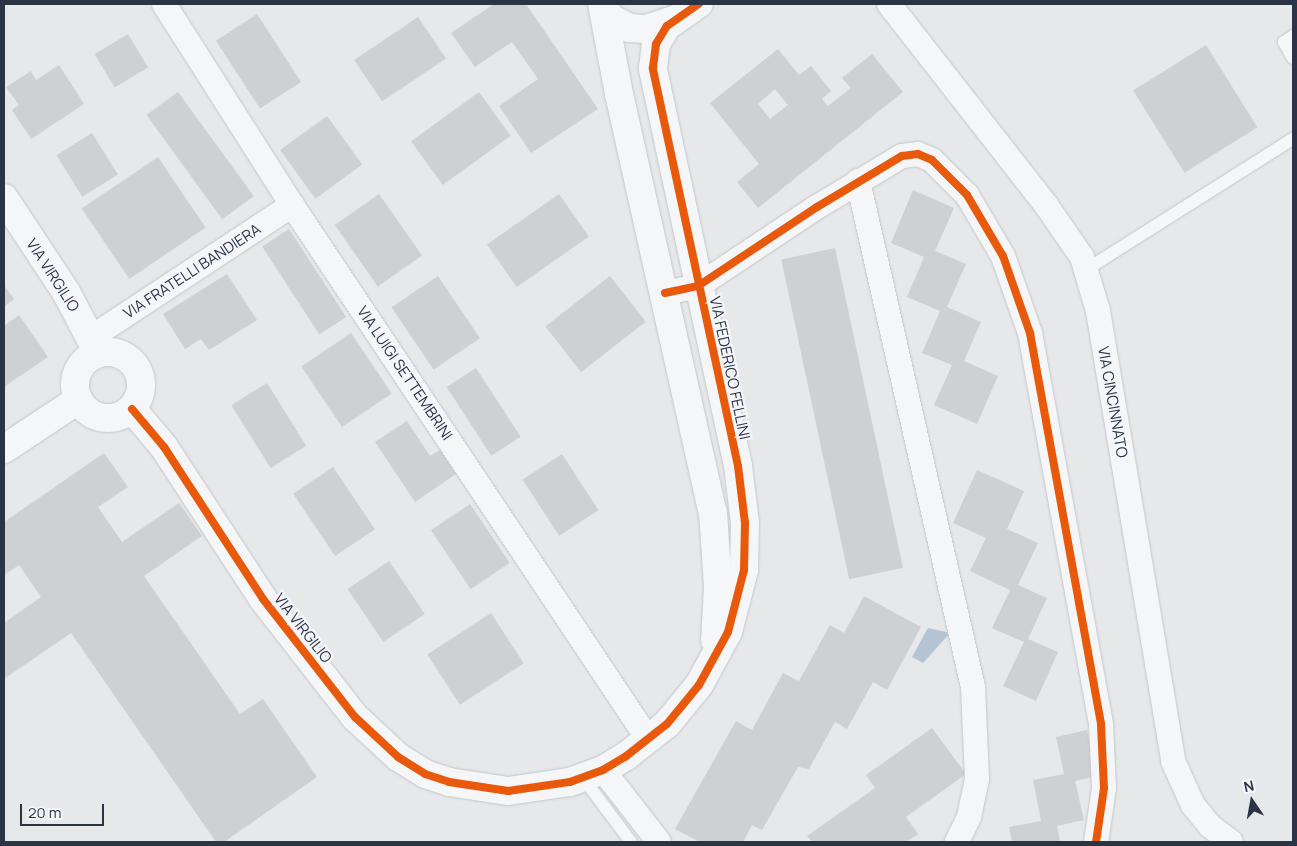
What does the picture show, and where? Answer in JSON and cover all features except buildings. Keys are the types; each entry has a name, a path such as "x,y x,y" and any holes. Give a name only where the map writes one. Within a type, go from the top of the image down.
{"street":[{"name":"VIA LUIGI SETTEMBRINI","path":"164,4 292,205 648,740"},
{"path":"603,4 610,18 630,28 646,29 673,20"},
{"path":"603,4 619,94 665,293 715,528 718,606 711,666"},
{"name":"VIA FEDERICO FELLINI","path":"648,740 684,705 711,666 728,632 740,596 746,523 738,466 698,286 653,68 656,44 673,20 699,4"},
{"name":"VIA CINCINNATO","path":"890,4 1067,233 1086,269 1098,311 1173,761 1193,805 1210,826 1231,842"},
{"path":"665,293 698,286 858,181 902,156 918,154 932,160 967,195 987,225 1016,288 1030,333 1101,725 1104,788 1096,842"},
{"path":"858,181 973,688 976,779 969,817 957,842"},
{"name":"VIA VIRGILIO","path":"4,198 95,345"},
{"name":"VIA FRATELLI BANDIERA","path":"95,345 292,205"},
{"path":"95,345 121,354 137,368 142,389 132,409 118,417 103,418 93,415 78,400 75,389 80,367 95,345"},
{"path":"4,449 78,400"},
{"name":"VIA VIRGILIO","path":"132,409 164,447 263,598 363,726 385,747 425,774 465,786 508,791 542,788 593,774 648,740"},
{"path":"593,774 659,842"}],"lane":[{"path":"1293,36 1284,42 1293,58"},
{"path":"1086,269 1293,139"},
{"path":"593,774 631,842"}],"water":[{"path":"928,628 950,633 923,663 912,657"}],"cycle path":[{"path":"132,409 164,447 263,599 355,717 398,757 425,774 449,782 508,791 570,782 603,770 625,757 667,724 699,685 728,632 744,570 745,523 738,466 653,68 656,44 667,26 699,4"},
{"path":"665,293 698,286 817,207 902,156 918,154 932,160 967,195 1003,256 1030,333 1101,725 1104,788 1096,842"}]}
